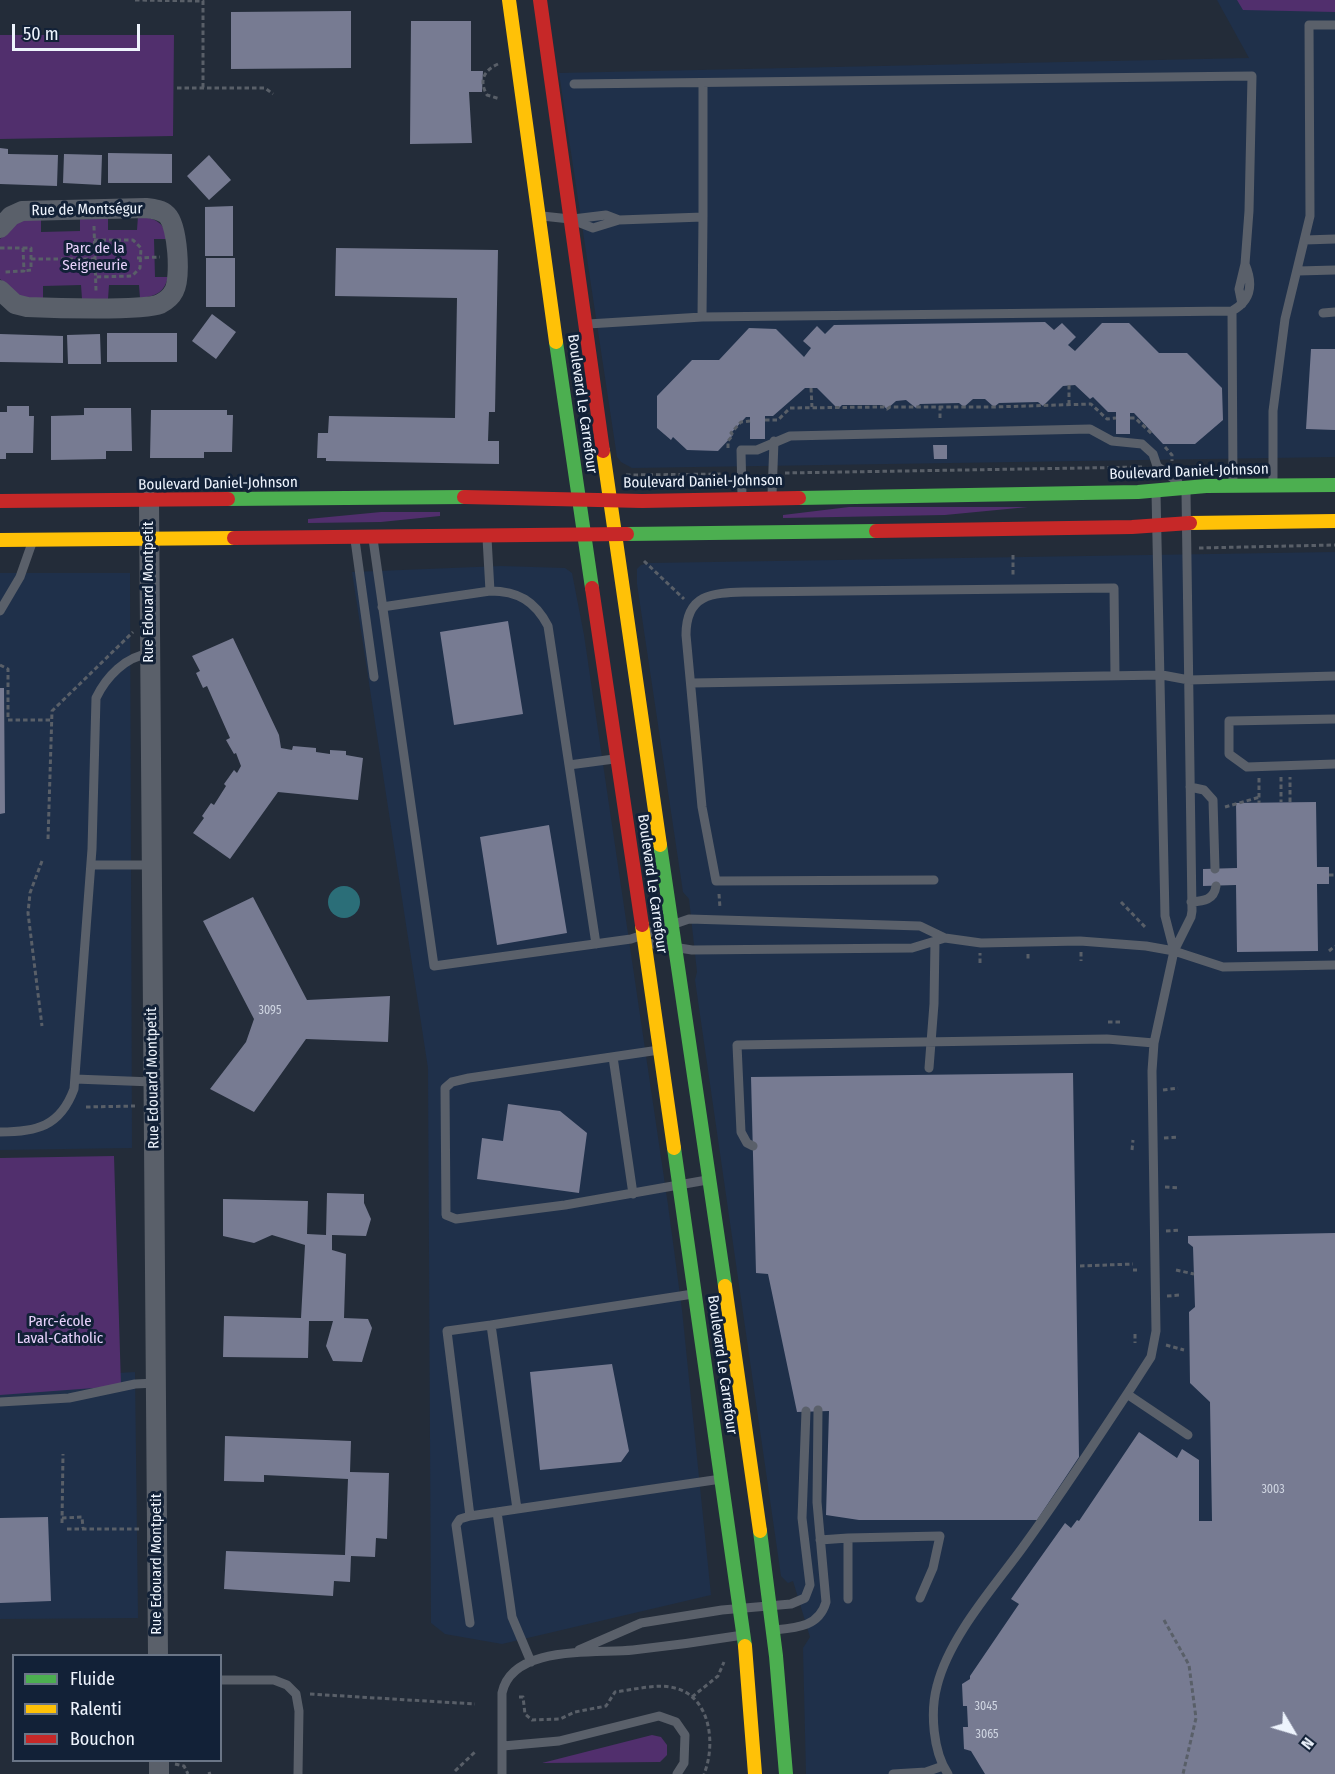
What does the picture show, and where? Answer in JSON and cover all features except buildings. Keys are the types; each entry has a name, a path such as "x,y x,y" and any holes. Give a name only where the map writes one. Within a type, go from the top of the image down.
{"street":[{"name":"Boulevard Le Carrefour","path":"509,0 578,498 617,758 640,939 660,1050 740,1608 758,1633 786,1774"},
{"name":"Boulevard Le Carrefour","path":"540,0 770,1605 758,1633 754,1774"},
{"name":"Rue de Montségur","path":"0,228 16,212 27,210 159,210 169,217 174,226 177,280 174,292 166,300 146,306 27,307 15,304 0,290"},
{"name":"Boulevard Daniel-Johnson","path":"0,501 742,499 1335,485"},
{"name":"Rue Edouard Montpetit","path":"149,501 150,865 158,1654"},
{"path":"0,540 584,535 1335,521"}],"lane":[{"path":"1273,486 1273,411 1285,319 1305,240 1311,199 1310,25 1335,25"},
{"path":"574,84 1252,76 1249,211 1245,264 1251,278 1250,292 1242,304 1232,311 702,317 585,325"},
{"path":"702,317 703,83"},
{"path":"539,215 570,219 593,228 620,220 703,218"},
{"path":"1305,240 1335,239"},
{"path":"1298,271 1335,270"},
{"path":"1232,311 1233,486"},
{"path":"1323,313 1335,312"},
{"path":"742,499 741,450 757,450 790,436 1090,429 1112,441 1142,444 1153,454 1157,466 1186,488 1191,917 1174,951 1154,1043 1152,1071 1156,1332 1151,1357 969,1622 941,1672 934,1701 934,1723 946,1770 893,1774"},
{"path":"772,498 774,441"},
{"path":"1156,490 1162,675 1165,920 1174,951"},
{"path":"488,536 490,591"},
{"path":"373,537 434,966 640,939 673,925 697,919 920,926 945,938 999,944 1091,942 1146,946 1174,951 1223,967 1335,965"},
{"path":"355,538 374,677"},
{"path":"0,611 20,577 33,539"},
{"path":"934,880 716,881 702,807 686,624 693,608 705,596 713,593 1114,588 1115,676"},
{"path":"382,607 490,591 507,591 525,598 535,606 548,626 596,944"},
{"path":"0,1132 32,1131 48,1124 71,1097 75,1079 91,865 96,698 103,686 128,660 133,656 149,654"},
{"path":"692,683 1162,675 1189,680 1335,676"},
{"path":"1335,719 1229,721 1228,754 1246,767 1335,765"},
{"path":"569,765 617,758"},
{"path":"1190,787 1204,790 1213,800 1215,869"},
{"path":"91,865 150,865"},
{"path":"1191,902 1207,900 1214,894 1216,886"},
{"path":"640,939 692,950 912,948 945,938"},
{"path":"929,1068 929,1043 934,1004 935,941"},
{"path":"753,1146 747,1143 741,1132 737,1045 1107,1039 1154,1043"},
{"path":"660,1050 470,1078 448,1084 445,1088 446,1215 456,1219 633,1194 709,1179"},
{"path":"613,1057 633,1194"},
{"path":"75,1079 153,1082"},
{"path":"470,1516 447,1332 695,1294"},
{"path":"491,1325 518,1509"},
{"path":"0,1402 69,1398 135,1384 156,1383"},
{"path":"1127,1394 1188,1435"},
{"path":"576,1651 621,1651 798,1628 812,1622 822,1613 826,1594 817,1502 818,1410"},
{"path":"502,1774 503,1687 513,1674 531,1662 576,1651 641,1623 740,1608 798,1603 805,1598 810,1590 802,1518 806,1411"},
{"path":"470,1623 456,1525 460,1519 722,1479"},
{"path":"498,1512 512,1617 531,1662"},
{"path":"820,1540 940,1536 937,1557 920,1598"},
{"path":"848,1538 848,1599"},
{"path":"222,1680 274,1680 287,1685 296,1694 298,1774"},
{"path":"503,1746 559,1741 659,1716 676,1722 685,1735 684,1762 677,1774"}],"path":[{"path":"135,0 203,1 203,88"},
{"path":"505,61 487,69 483,76 482,87 488,95 510,102"},
{"path":"177,88 265,88 273,94"},
{"path":"96,277 132,276 140,268 141,248 133,240 94,239 96,299"},
{"path":"0,248 31,248 32,270 0,272"},
{"path":"24,248 24,271"},
{"path":"139,258 167,257"},
{"path":"31,259 95,259"},
{"path":"1069,386 1069,405"},
{"path":"811,388 812,407"},
{"path":"901,401 902,407"},
{"path":"765,420 778,420 790,408 884,407 887,409 1091,404 1107,419 1116,418"},
{"name":"Boulevard Daniel-Johnson","path":"783,473 1138,467"},
{"name":"Boulevard Daniel-Johnson","path":"629,475 730,474"},
{"path":"1203,547 1335,545"},
{"path":"1013,555 1014,589"},
{"path":"644,561 693,608"},
{"path":"48,839 51,720 54,708 133,632"},
{"path":"0,665 8,669 8,720 51,720"},
{"path":"1259,775 1260,803"},
{"path":"1281,790 1281,802"},
{"path":"1290,790 1290,802"},
{"path":"1223,808 1260,797"},
{"path":"42,861 30,893 28,913 42,1026"},
{"path":"1329,875 1335,875"},
{"path":"1121,902 1147,929"},
{"path":"1318,951 1330,951 1335,946"},
{"path":"1108,1022 1122,1022"},
{"path":"1172,1089 1178,1088"},
{"path":"86,1107 137,1106"},
{"path":"1173,1138 1179,1137"},
{"path":"1132,1150 1133,1140"},
{"path":"1174,1188 1180,1188"},
{"path":"1175,1231 1180,1230"},
{"path":"1080,1266 1133,1264"},
{"path":"1176,1270 1194,1274"},
{"path":"1135,1335 1135,1343"},
{"path":"62,1523 63,1454"},
{"path":"62,1518 82,1517 83,1529"},
{"path":"66,1529 140,1528"},
{"path":"1164,1620 1189,1665 1196,1718 1183,1774"},
{"path":"692,1697 718,1676 721,1666 727,1660"},
{"path":"296,1694 476,1704"},
{"path":"455,1771 475,1752"},
{"path":"164,1766 184,1766 188,1774"}],"shaded area":[{"path":"1217,0 1335,0 1335,457 632,468 617,457 559,73 1249,58"},
{"path":"1335,552 1335,1774 806,1774 803,1648 810,1637 793,1581 788,1583 781,1576 695,980 697,972 689,899 683,892 637,584 637,569 641,565 650,563"},
{"path":"501,566 565,568 572,573 584,635 668,1205 682,1310 711,1595 502,1644 445,1634 431,1623 428,1068 352,572"},
{"path":"0,573 130,573 132,1148 0,1150"},
{"path":"344,886 355,891 360,902 355,913 344,918 333,913 328,902 333,891"},
{"path":"135,1372 138,1618 0,1619 0,1380"}],"green space":[{"path":"1237,0 1335,0 1335,12 1243,10"},
{"path":"0,35 174,35 173,136 0,139"},
{"name":"Parc de la Seigneurie","path":"138,216 158,222 164,228 168,239 154,239 155,277 168,277 162,290 155,295 140,298 139,285 109,285 108,299 82,299 81,285 43,286 43,299 22,299 0,279 0,239 17,221 41,218 41,232 80,231 80,217 108,217 108,230 137,230"},
{"path":"849,507 1028,507 945,515 783,518 783,515"},
{"path":"381,512 440,512 440,516 381,522 308,523 308,519"},
{"name":"Parc-école Laval-Catholic","path":"114,1156 121,1386 0,1395 0,1158"},
{"path":"652,1735 661,1737 667,1745 667,1755 660,1762 542,1763"}],"traffic: fast":[{"path":"556,342 592,588"},
{"path":"799,498 1138,492 1206,486 1335,485"},
{"path":"228,499 464,497"},
{"path":"627,534 876,531"},
{"path":"660,845 725,1286"},
{"path":"674,1148 745,1646"},
{"path":"760,1531 776,1656 786,1774"}],"traffic: slow":[{"path":"509,0 556,342"},
{"path":"603,451 660,845"},
{"path":"1190,523 1335,521"},
{"path":"0,540 234,538"},
{"path":"642,925 674,1148"},
{"path":"725,1286 760,1531"},
{"path":"745,1646 755,1774"}],"traffic: jam":[{"path":"540,0 603,451"},
{"path":"464,497 642,501 799,498"},
{"path":"0,501 228,499"},
{"path":"876,531 1132,527 1190,523"},
{"path":"234,538 627,534"},
{"path":"592,588 642,925"}]}
